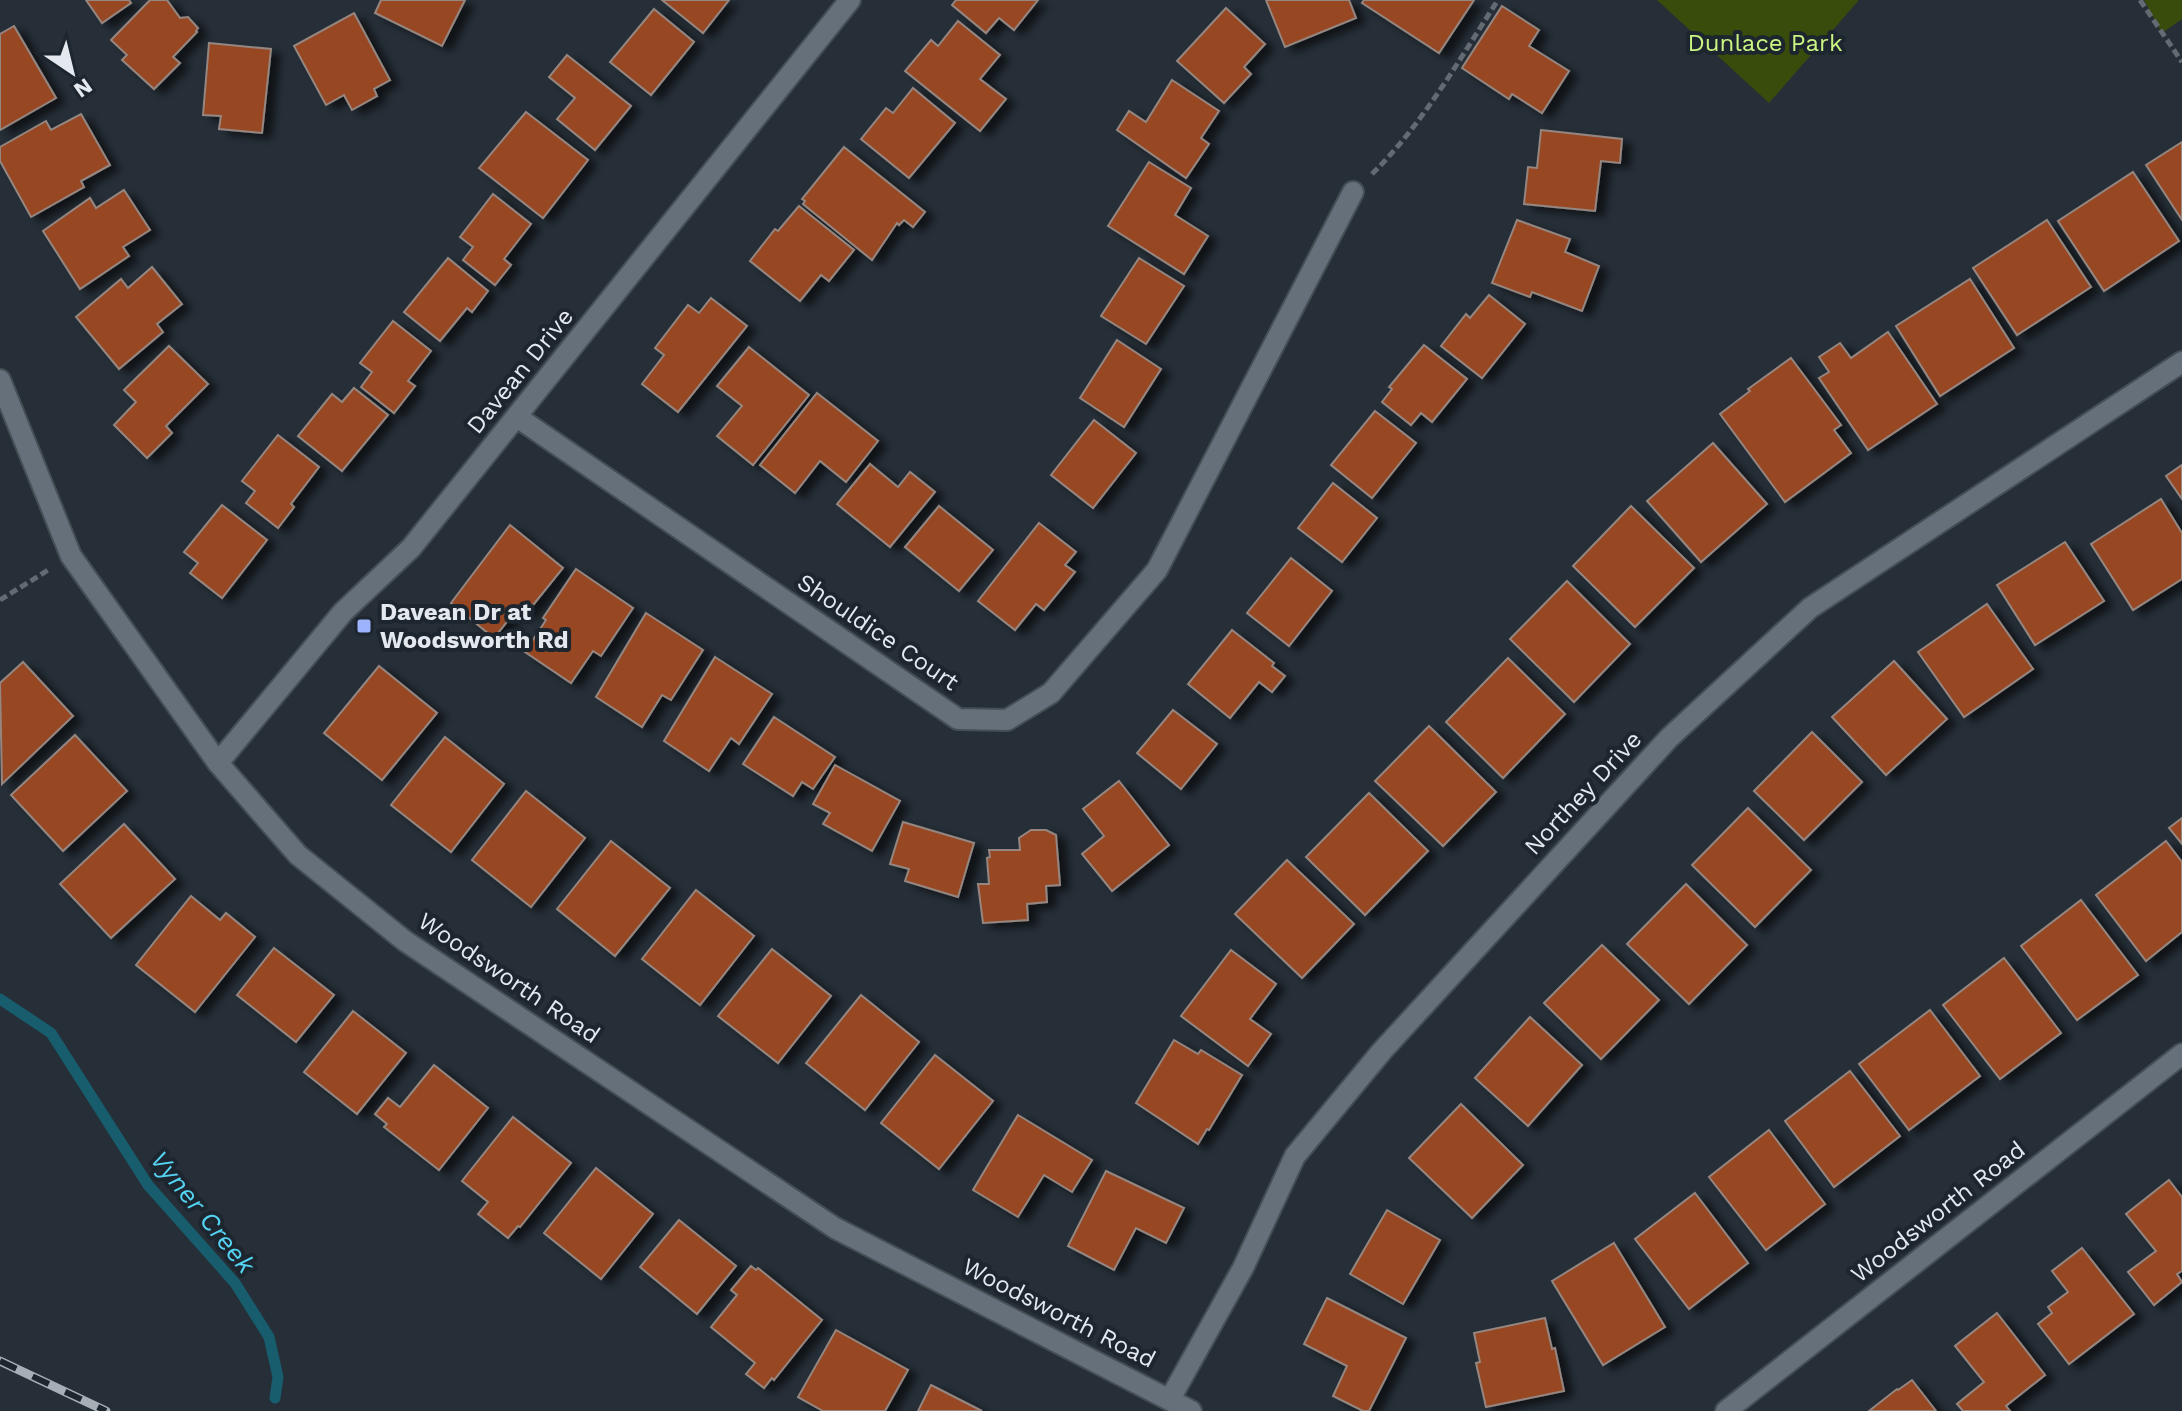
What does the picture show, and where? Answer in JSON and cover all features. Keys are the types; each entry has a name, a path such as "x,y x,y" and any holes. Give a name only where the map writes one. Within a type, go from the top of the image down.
{"street":[{"name":"Davean Drive","path":"218,763 343,612 411,548 850,0"},
{"name":"Shouldice Court","path":"517,417 958,719 1007,720 1051,693 1157,570 1353,192"},
{"name":"Northey Drive","path":"1170,1399 1243,1268 1295,1156 1382,1051 1669,738 1810,608 2182,362"},
{"name":"Woodsworth Road","path":"0,380 71,556 218,763 298,855 405,941 835,1228 1191,1411"},
{"name":"Woodsworth Road","path":"1726,1411 2182,1054"}],"path":[{"path":"1353,192 1412,129 1498,0"},
{"path":"2140,0 2182,62"},
{"path":"0,600 71,556"}],"green space":[{"name":"Dunlace Park","path":"1657,0 1859,0 1769,103"},
{"path":"2144,0 2182,0 2182,19 2162,33"}],"building":[{"path":"86,0 129,0 131,3 102,23"},
{"path":"150,0 167,0 180,18 188,17 198,28 173,57 180,63 154,89 122,60 127,55 111,40"},
{"path":"381,0 465,0 442,46 375,13"},
{"path":"662,0 729,0 703,33"},
{"path":"956,0 1038,0 1014,30 999,18 986,33 952,5"},
{"path":"1266,0 1349,0 1356,18 1285,47"},
{"path":"1364,0 1474,0 1439,53 1362,3"},
{"path":"1502,6 1539,30 1529,46 1569,71 1542,113 1512,94 1509,99 1462,68"},
{"path":"1226,8 1265,44 1244,67 1251,74 1224,103 1177,61"},
{"path":"654,9 694,42 651,95 610,62"},
{"path":"354,13 390,80 374,89 377,96 352,110 344,95 326,105 294,46"},
{"path":"958,21 1000,55 980,79 1006,99 980,131 905,71 931,40 938,46"},
{"path":"14,26 56,98 0,130 0,34"},
{"path":"209,43 271,49 262,133 219,129 221,116 203,115"},
{"path":"567,55 631,106 595,150 557,119 575,98 549,77"},
{"path":"1172,80 1219,111 1201,138 1209,144 1186,178 1117,130 1129,111 1146,122"},
{"path":"913,88 955,123 909,178 861,139 886,108 893,113"},
{"path":"526,112 588,160 543,218 479,168"},
{"path":"81,114 110,165 81,181 84,187 31,217 0,161 0,147 46,121 51,130"},
{"path":"1541,130 1622,139 1620,163 1601,161 1595,211 1524,204 1528,167 1537,168"},
{"path":"2182,142 2182,220 2146,165"},
{"path":"844,147 925,212 913,227 904,220 899,225 897,223 872,260 803,204 805,201 802,199"},
{"path":"1149,162 1191,188 1175,215 1208,236 1184,274 1108,226"},
{"path":"2133,172 2179,241 2104,291 2058,221"},
{"path":"124,190 150,230 123,247 129,256 80,289 43,231 90,198 96,208"},
{"path":"493,194 531,224 504,259 511,265 495,285 463,260 473,247 460,237"},
{"path":"799,206 854,250 829,281 821,275 800,301 750,261 775,229 778,231"},
{"path":"1517,220 1570,239 1565,252 1599,266 1582,311 1532,292 1530,297 1492,283"},
{"path":"2047,220 2091,287 2017,335 1973,268"},
{"path":"448,258 488,291 472,312 467,308 440,341 404,312"},
{"path":"1139,258 1184,286 1146,344 1101,316"},
{"path":"152,267 182,304 157,324 163,332 119,369 76,317 121,279 128,288"},
{"path":"1970,279 2014,348 1940,396 1896,326"},
{"path":"1489,295 1525,324 1482,378 1441,346 1466,314 1470,318"},
{"path":"711,298 747,326 678,412 642,384 664,355 655,348 688,305 699,313"},
{"path":"393,321 431,351 408,381 415,386 394,413 361,387 372,372 360,363"},
{"path":"1888,332 1937,404 1868,450 1819,378 1829,372 1819,357 1840,343 1851,358"},
{"path":"1117,340 1161,369 1124,427 1080,398"},
{"path":"1424,345 1467,379 1432,422 1421,413 1411,425 1382,402 1392,389 1389,387"},
{"path":"169,346 208,384 166,426 172,433 147,458 114,425 136,402 124,390"},
{"path":"749,347 809,395 753,465 717,436 742,406 717,386"},
{"path":"1791,358 1841,425 1834,430 1851,453 1785,502 1720,414"},
{"path":"354,388 388,415 342,471 298,436 332,394 342,402"},
{"path":"817,393 878,441 846,482 820,461 795,493 760,465"},
{"path":"1375,411 1416,443 1372,498 1331,465"},
{"path":"1094,420 1136,453 1093,508 1051,475"},
{"path":"278,435 319,467 291,504 294,507 278,528 246,503 255,491 242,481"},
{"path":"1713,443 1767,504 1701,562 1647,501"},
{"path":"870,464 898,487 910,472 935,492 890,547 837,504"},
{"path":"2182,465 2182,499 2166,476"},
{"path":"1333,483 1377,518 1342,562 1298,528"},
{"path":"2161,499 2182,533 2182,579 2133,610 2091,544"},
{"path":"222,505 267,540 222,598 190,573 198,563 184,552"},
{"path":"939,506 993,550 959,591 905,547"},
{"path":"1631,506 1694,568 1635,627 1573,566"},
{"path":"1039,523 1076,552 1065,565 1075,572 1044,610 1036,604 1015,630 978,601"},
{"path":"510,525 563,568 525,615 517,609 494,638 451,603"},
{"path":"2065,542 2104,601 2035,645 1997,585"},
{"path":"1291,558 1332,591 1289,646 1247,613"},
{"path":"576,569 633,608 601,656 593,651 571,683 525,652 546,620 543,618"},
{"path":"1567,581 1630,644 1574,702 1510,639"},
{"path":"1987,604 2033,669 1964,717 1918,652"},
{"path":"646,613 703,650 671,700 662,695 642,727 596,697"},
{"path":"1232,630 1274,663 1272,666 1285,676 1272,692 1259,682 1230,718 1188,684"},
{"path":"715,657 772,694 739,744 731,738 709,771 664,741"},
{"path":"1508,658 1565,714 1503,778 1446,722"},
{"path":"1894,661 1947,719 1886,775 1832,717"},
{"path":"23,662 73,716 2,784 0,683"},
{"path":"379,666 437,713 382,780 324,733"},
{"path":"1173,710 1217,744 1181,789 1137,753"},
{"path":"774,717 835,757 813,789 802,782 793,796 743,764"},
{"path":"1429,726 1496,792 1443,846 1375,781"},
{"path":"1812,732 1862,782 1804,840 1754,791"},
{"path":"75,735 127,791 63,851 11,795"},
{"path":"445,737 504,784 451,852 391,805"},
{"path":"835,765 900,801 872,851 823,824 830,813 813,804"},
{"path":"1119,781 1169,845 1112,891 1082,854 1104,836 1083,809"},
{"path":"526,791 585,838 531,907 472,860"},
{"path":"1369,793 1428,851 1365,915 1306,857"},
{"path":"1748,808 1811,870 1755,927 1692,865"},
{"path":"2182,818 2182,844 2169,828"},
{"path":"903,822 974,843 958,897 905,881 909,869 890,864"},
{"path":"124,824 175,879 111,938 60,884"},
{"path":"1031,830 1046,830 1056,835 1060,885 1046,886 1047,902 1027,904 1028,920 983,923 978,884 989,884 989,850 1020,850 1019,838"},
{"path":"611,841 670,888 615,956 557,909"},
{"path":"2166,841 2182,862 2182,932 2146,961 2096,895"},
{"path":"1287,860 1354,924 1302,978 1235,914"},
{"path":"1686,884 1747,945 1689,1004 1627,944"},
{"path":"696,890 754,936 700,1005 642,959"},
{"path":"191,896 220,920 226,913 255,937 195,1012 136,965"},
{"path":"2081,900 2138,975 2077,1020 2021,946"},
{"path":"1602,945 1659,1000 1601,1059 1544,1003"},
{"path":"274,948 334,995 296,1042 237,995"},
{"path":"772,949 831,996 778,1063 718,1016"},
{"path":"1231,950 1276,984 1250,1019 1271,1034 1248,1066 1181,1016"},
{"path":"2004,958 2061,1033 2000,1079 1943,1005"},
{"path":"861,995 919,1042 865,1110 806,1063"},
{"path":"1930,1010 1980,1076 1909,1130 1859,1064"},
{"path":"353,1011 406,1053 357,1114 304,1072"},
{"path":"1530,1017 1582,1065 1528,1126 1475,1078"},
{"path":"1174,1040 1198,1054 1201,1050 1242,1075 1198,1144 1136,1103"},
{"path":"935,1055 993,1101 939,1169 881,1123"},
{"path":"434,1065 488,1108 439,1170 384,1127 387,1124 375,1114 388,1098 400,1107"},
{"path":"1850,1071 1900,1136 1834,1187 1785,1121"},
{"path":"1461,1104 1523,1165 1472,1218 1409,1158"},
{"path":"1018,1115 1092,1160 1072,1192 1044,1175 1018,1217 973,1190"},
{"path":"513,1117 571,1163 508,1238 478,1214 488,1202 462,1181"},
{"path":"1769,1130 1825,1204 1766,1250 1709,1177"},
{"path":"596,1168 653,1214 601,1279 544,1233"},
{"path":"1106,1171 1184,1208 1166,1243 1136,1228 1114,1270 1068,1246"},
{"path":"2169,1180 2182,1197 2182,1271 2177,1274 2182,1282 2154,1305 2128,1272 2156,1251 2126,1214"},
{"path":"1695,1193 1748,1263 1689,1309 1635,1239"},
{"path":"1387,1210 1440,1240 1403,1304 1350,1274"},
{"path":"679,1220 736,1266 697,1314 640,1267"},
{"path":"1614,1243 1665,1327 1603,1365 1552,1281"},
{"path":"2082,1248 2134,1314 2069,1364 2038,1324 2052,1313 2048,1307 2068,1292 2052,1271"},
{"path":"751,1266 756,1270 758,1268 822,1320 774,1380 772,1378 764,1388 746,1374 755,1363 711,1327 737,1295 731,1290"},
{"path":"1327,1298 1406,1338 1369,1411 1333,1396 1347,1366 1304,1344"},
{"path":"1997,1313 2045,1375 2006,1406 2010,1411 1963,1411 1957,1404 1984,1382 1955,1346"},
{"path":"1545,1318 1564,1391 1486,1407 1476,1363 1480,1362 1474,1333"},
{"path":"836,1330 908,1370 885,1411 823,1411 798,1397"},
{"path":"1912,1380 1936,1411 1869,1411 1897,1389"},
{"path":"931,1385 982,1411 918,1411"}],"waterway":[{"name":"Vyner Creek","path":"0,999 51,1033 148,1185 235,1283 269,1337 278,1377 275,1398"}],"railway":[{"path":"0,1361 106,1411"}],"place":[{"name":"Davean Dr at Woodsworth Rd","path":"364,626"}]}
